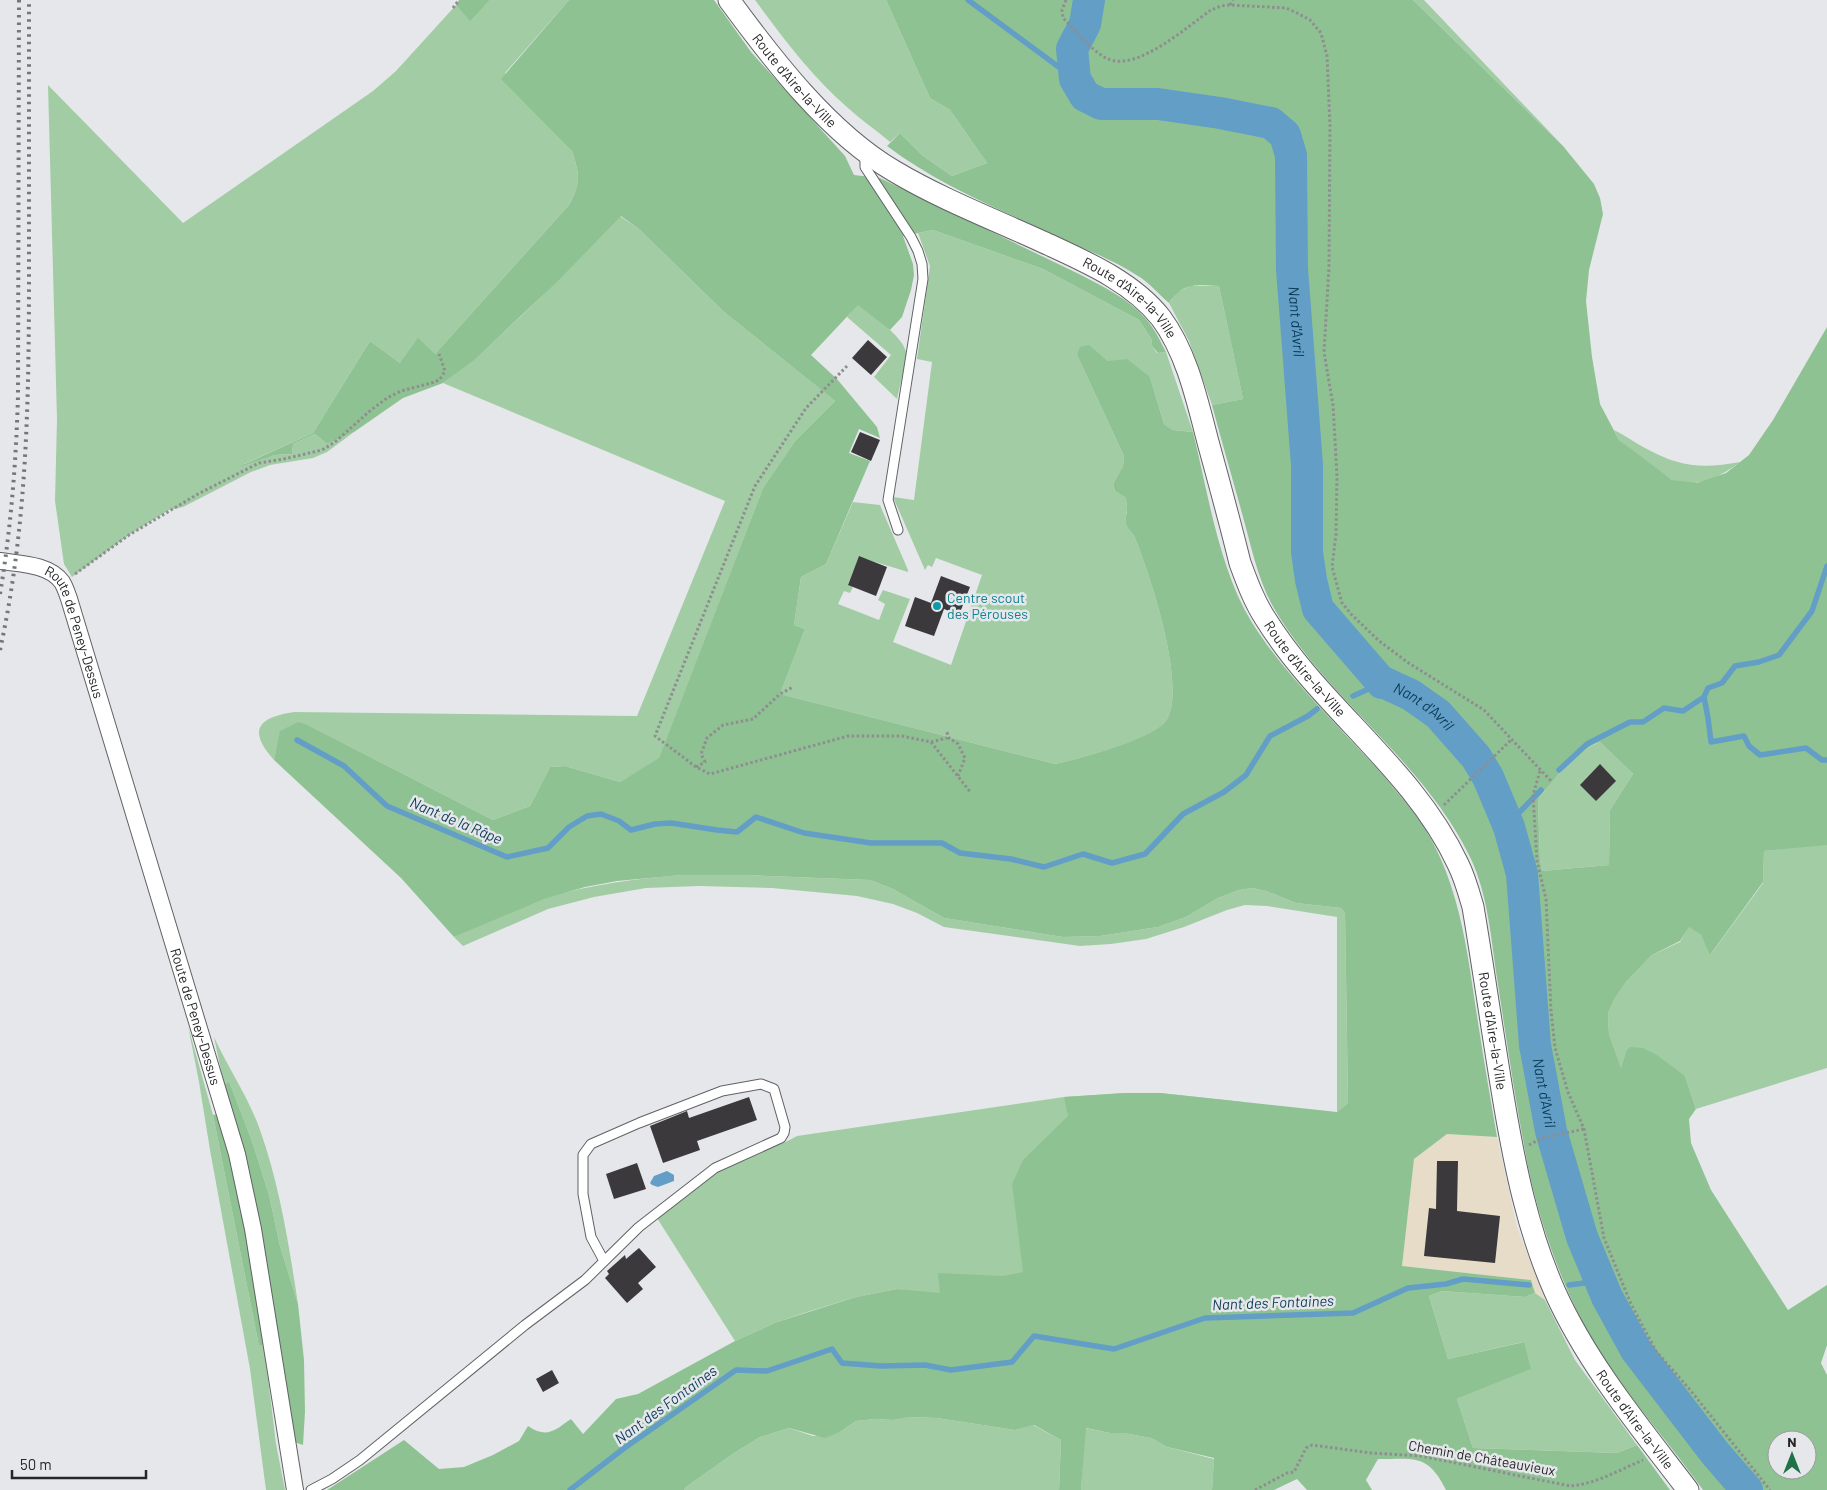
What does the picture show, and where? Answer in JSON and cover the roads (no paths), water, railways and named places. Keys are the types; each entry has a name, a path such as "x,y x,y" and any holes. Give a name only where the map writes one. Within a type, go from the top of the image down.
{"street":[{"name":"Route d'Aire-la-Ville","path":"729,0 778,63 813,102 841,131 866,151 892,170 926,188 1070,255 1113,278 1152,308 1171,334 1197,400 1240,563 1248,585 1264,616 1298,664 1412,792 1430,816 1459,865 1473,907 1497,1062 1521,1191 1540,1255 1565,1313 1608,1384 1688,1490"},
{"name":"Route de Peney-Dessus","path":"0,561 48,571 63,584 237,1154 252,1229 295,1490"}],"lane":[{"path":"866,151 865,167 911,237 922,264 923,279 888,500 898,530"},
{"path":"311,1490 332,1479 360,1460 525,1325 585,1280 639,1227 715,1168 781,1138 785,1127 774,1089 761,1084 722,1091 591,1144 583,1155 583,1194 591,1237 604,1261"}],"water":[{"path":"667,1171 674,1175 674,1181 658,1187 650,1183 654,1176"}],"waterway":[{"path":"968,0 1075,79"},
{"name":"Nant d'Avril","path":"1089,0 1085,24 1072,49 1075,79 1085,96 1101,104 1158,104 1220,113 1271,123 1285,135 1291,155 1292,269 1307,465 1307,552 1318,609 1382,683 1411,695 1438,714 1476,757 1488,777 1509,827 1522,874 1535,1045 1551,1131 1582,1237 1607,1297 1636,1350 1715,1453 1747,1490"},
{"path":"1559,770 1587,744 1630,722 1643,722 1664,708 1683,711 1704,697 1708,688 1722,683 1735,666 1759,662 1779,655 1812,611 1827,566"},
{"name":"Nant de la Râpe","path":"1353,696 1382,683"},
{"path":"1704,697 1711,742 1744,736 1749,746 1760,755 1806,748 1822,760 1827,760"},
{"name":"Nant de la Râpe","path":"297,740 344,766 387,806 507,857 548,848 569,827 587,816 601,814 619,821 631,830 655,824 671,823 737,832 756,817 804,833 871,843 942,843 960,853 1011,859 1044,867 1083,854 1112,863 1145,854 1183,814 1224,792 1246,775 1270,736 1308,716 1317,709"},
{"path":"1508,824 1541,790"},
{"name":"Nant des Fontaines","path":"570,1490 623,1449 736,1370 767,1371 832,1349 842,1363 881,1366 925,1365 951,1370 1012,1362 1034,1336 1114,1349 1205,1318 1353,1313 1408,1288 1446,1284 1463,1279 1529,1285"},
{"name":"Nant des Fontaines","path":"1569,1285 1600,1281"}],"railway":[{"path":"0,594 12,495 18,396 19,0"},
{"path":"0,650 16,554 25,457 29,311 29,0"}],"place":[{"name":"Centre scout des Pérouses","path":"937,606"}]}
